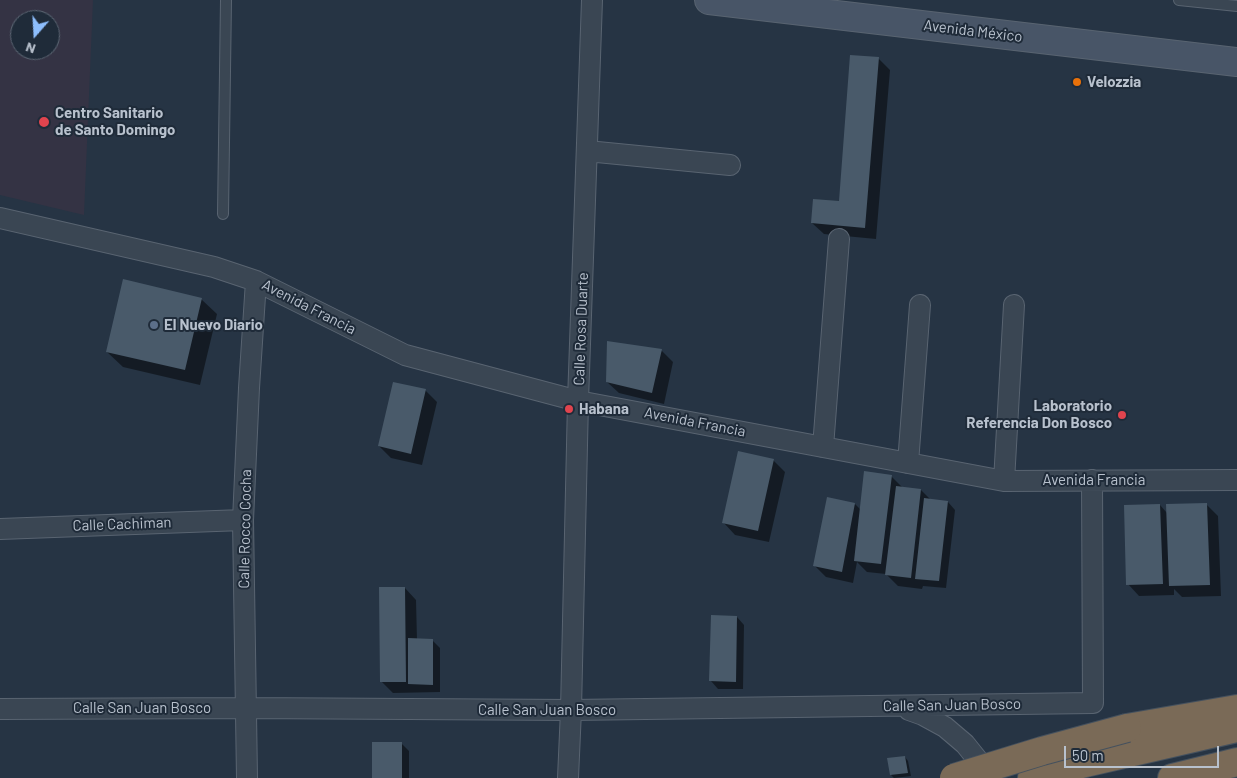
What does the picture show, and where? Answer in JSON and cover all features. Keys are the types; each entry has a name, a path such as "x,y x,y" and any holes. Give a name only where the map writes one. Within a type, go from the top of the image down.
{"highway":[{"path":"954,778 1042,751 1127,728 1237,709"},
{"path":"1032,778 1085,763 1237,728"},
{"path":"1172,778 1237,762"}],"main road":[{"name":"Avenida México","path":"709,0 1237,62"}],"street":[{"name":"Calle Rosa Duarte","path":"568,778 578,401 592,0"},
{"path":"587,151 730,165"},
{"name":"Avenida Francia","path":"0,218 214,266 256,281 405,355 578,401 1004,481 1237,480"},
{"path":"823,446 839,239"},
{"name":"Calle Rocco Cocha","path":"247,778 243,520 256,281"},
{"path":"908,462 920,305"},
{"path":"1004,481 1014,305"},
{"name":"Calle San Juan Bosco","path":"0,708 571,710 1093,703 1092,480"},
{"name":"Calle Cachiman","path":"0,529 243,520"},
{"path":"899,707 923,715 945,727 965,744 981,764 988,778"}],"lane":[{"path":"223,214 226,0"},
{"path":"1179,0 1237,6"}],"shaded area":[{"name":"Centro Sanitario de Santo Domingo","path":"0,0 93,0 84,215 0,195"}],"building":[{"path":"850,55 879,57 865,228 811,223 813,199 839,201"},
{"name":"El Nuevo Diario","path":"123,279 202,298 185,370 106,352"},
{"path":"607,341 662,349 652,393 606,382"},
{"path":"393,382 426,389 411,454 378,446"},
{"path":"738,451 774,459 758,531 722,523"},
{"path":"864,471 892,475 881,564 854,561"},
{"path":"896,486 921,489 911,578 885,575"},
{"path":"827,497 855,503 842,572 813,566"},
{"path":"924,498 948,501 939,581 915,579"},
{"path":"1207,503 1210,585 1169,586 1166,504"},
{"path":"1160,504 1163,584 1126,585 1124,505"},
{"path":"379,587 405,587 406,682 380,682"},
{"path":"711,615 737,616 736,682 709,681"},
{"path":"408,638 433,639 433,685 408,684"},
{"path":"372,742 402,742 402,778 372,778"},
{"path":"905,756 908,773 890,775 887,758"}],"place":[{"name":"Velozzia","path":"1077,82"},
{"name":"Centro Sanitario de Santo Domingo","path":"44,122"},
{"name":"El Nuevo Diario","path":"154,325"},
{"name":"Habana","path":"569,409"},
{"name":"Laboratorio Referencia Don Bosco","path":"1122,415"}]}
